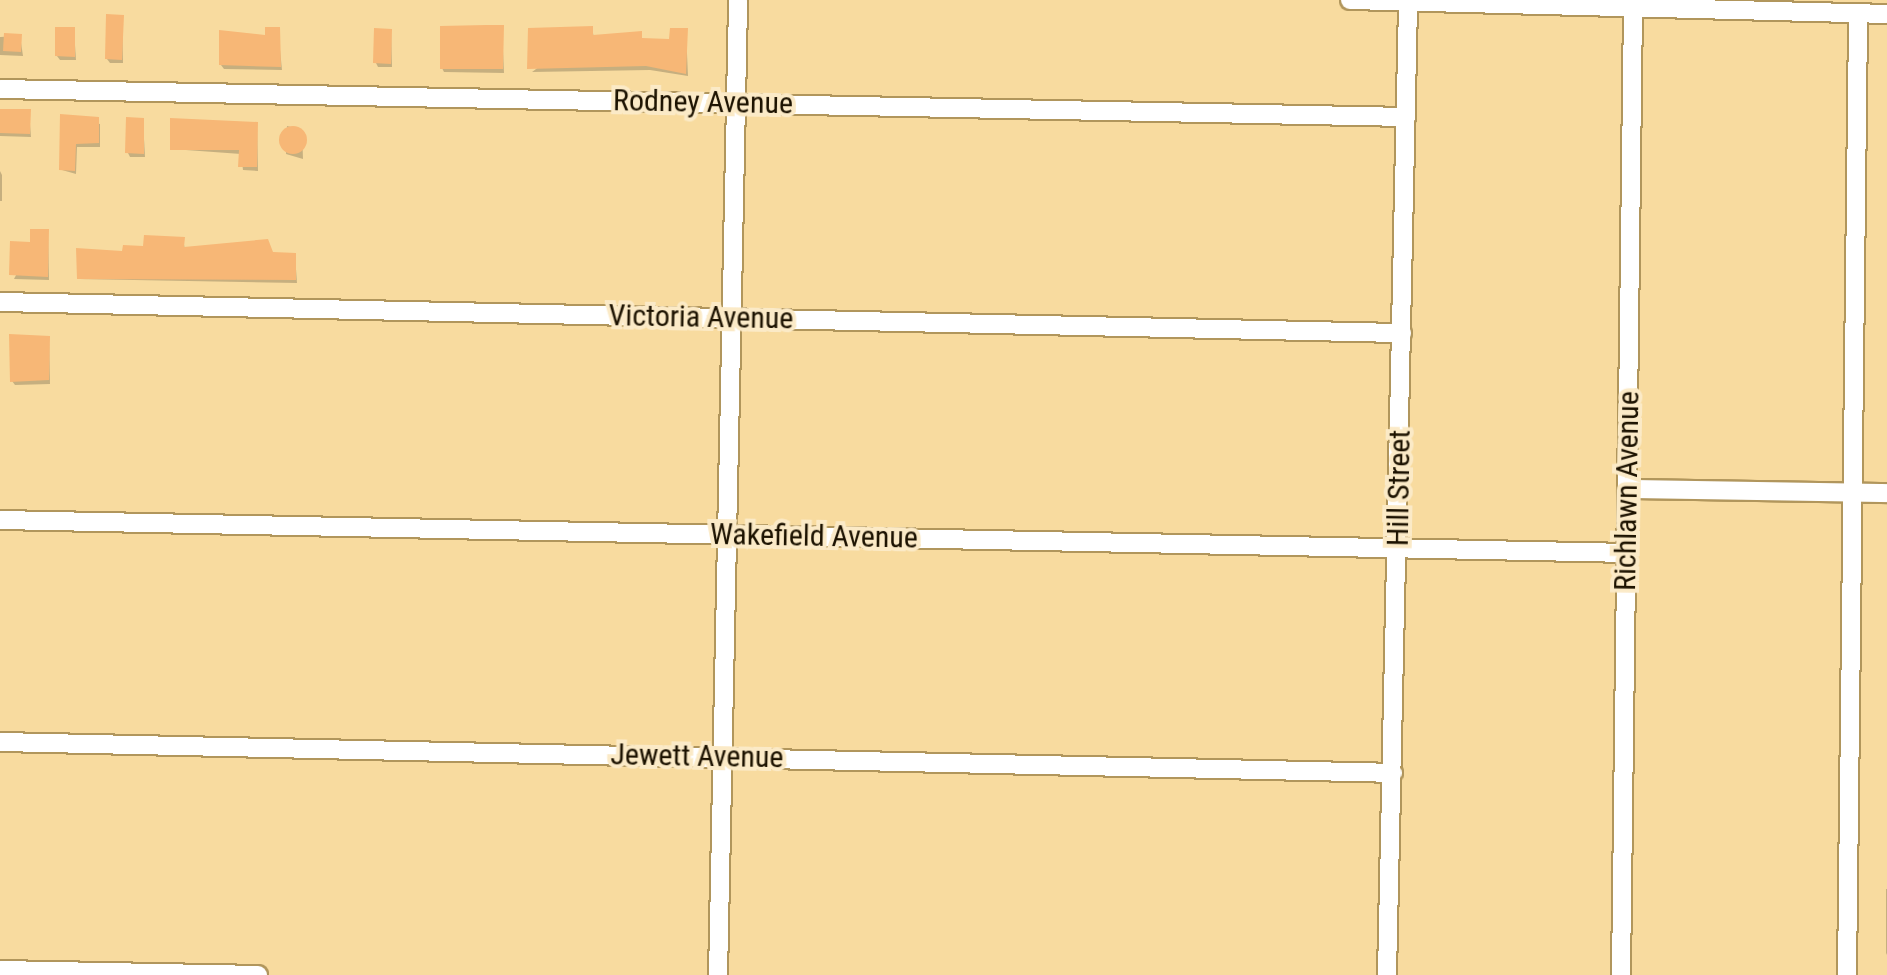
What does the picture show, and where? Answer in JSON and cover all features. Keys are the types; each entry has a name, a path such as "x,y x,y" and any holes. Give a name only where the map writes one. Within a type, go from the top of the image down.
{"street":[{"path":"718,975 738,0"},
{"path":"1350,0 1887,14"},
{"name":"Hill Street","path":"1387,975 1408,1"},
{"name":"Richlawn Avenue","path":"1621,975 1633,7"},
{"path":"1847,975 1858,14"},
{"name":"Rodney Avenue","path":"0,89 1406,117"},
{"name":"Victoria Avenue","path":"0,302 1402,333"},
{"path":"1627,489 1887,492"},
{"name":"Wakefield Avenue","path":"0,520 1398,545 1627,554"},
{"name":"Jewett Avenue","path":"0,742 1393,773"},
{"path":"0,970 258,975"}],"building":[{"path":"106,14 124,15 122,60 105,59"},
{"path":"504,25 503,69 440,69 440,26"},
{"path":"593,26 593,35 642,31 642,38 669,39 670,28 688,28 686,74 646,66 527,69 528,28"},
{"path":"55,27 75,27 75,57 55,56"},
{"path":"265,27 280,27 281,67 219,65 219,30 265,35"},
{"path":"374,28 392,29 391,64 373,63"},
{"path":"4,33 22,34 21,52 3,51"},
{"path":"0,109 31,109 30,134 0,133"},
{"path":"60,114 99,117 99,143 76,144 75,171 59,170"},
{"path":"126,117 144,118 144,154 125,153"},
{"path":"170,118 258,122 257,167 238,167 239,150 170,150"},
{"path":"293,126 303,130 307,140 303,150 293,154 283,150 279,140 283,130"},
{"path":"30,229 49,229 48,277 9,275 10,241 30,242"},
{"path":"144,235 185,237 184,247 268,239 273,252 296,253 296,280 77,279 76,248 122,251 123,245 143,246"},
{"path":"9,334 50,336 49,380 10,382"}]}
